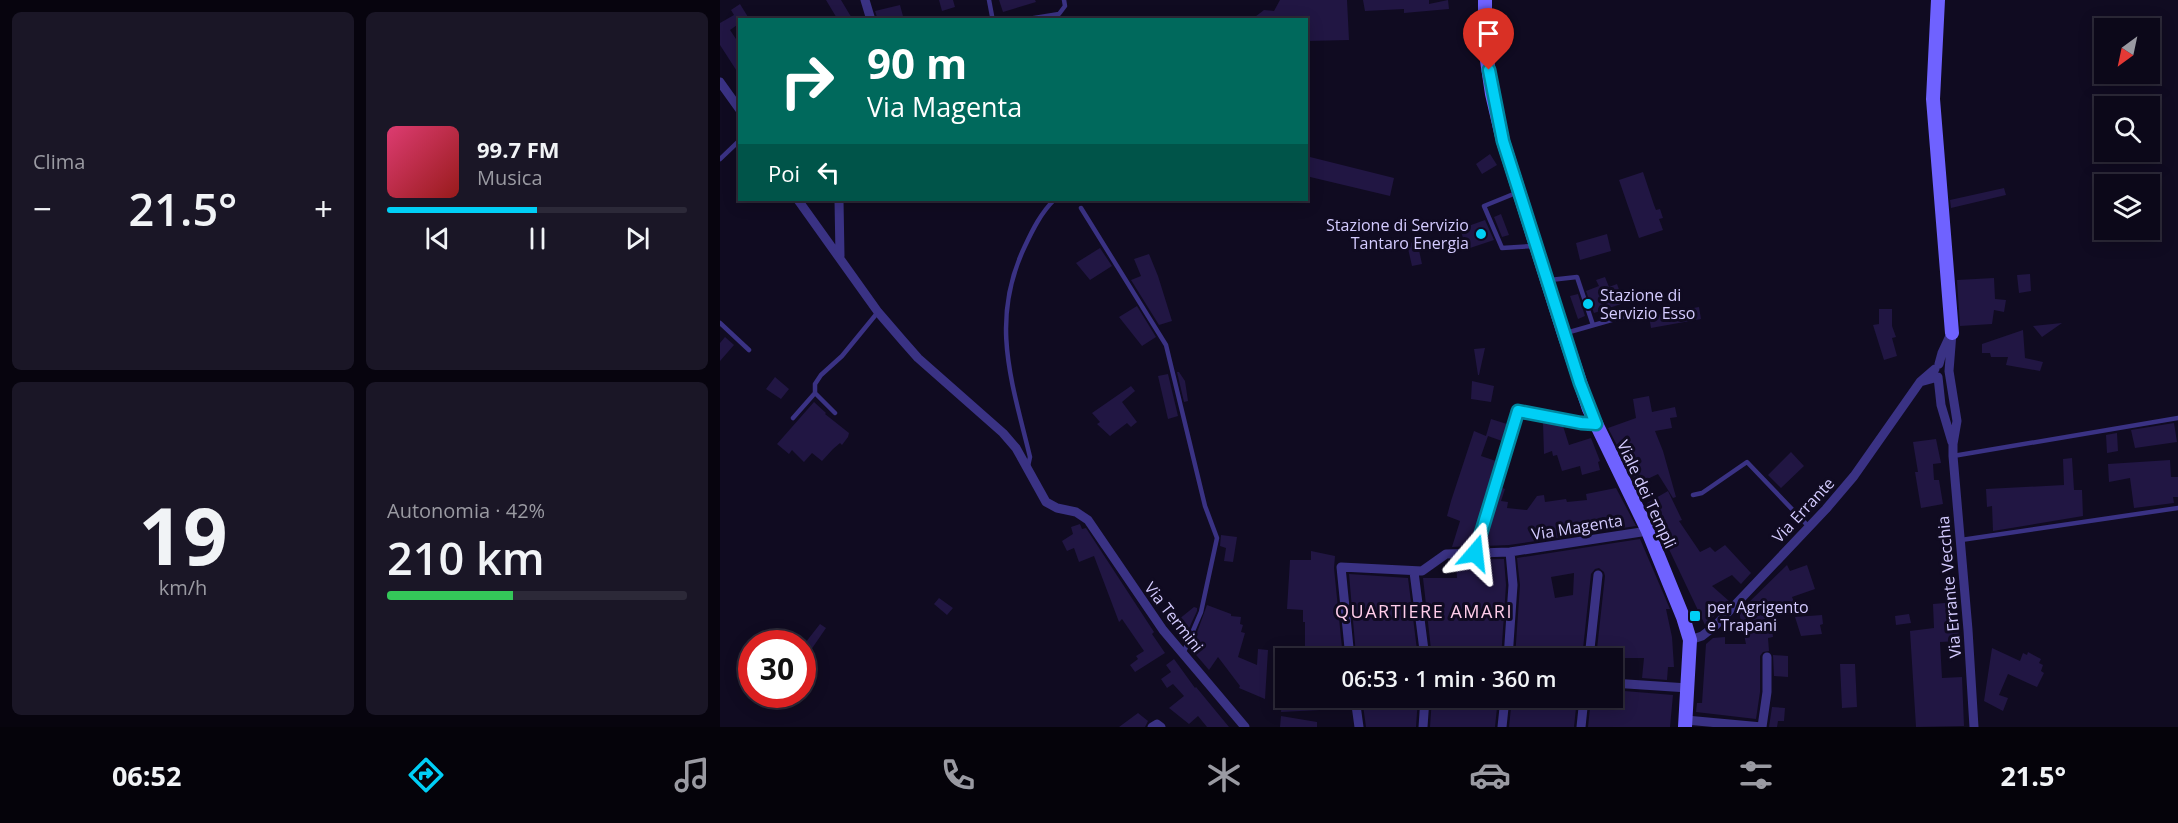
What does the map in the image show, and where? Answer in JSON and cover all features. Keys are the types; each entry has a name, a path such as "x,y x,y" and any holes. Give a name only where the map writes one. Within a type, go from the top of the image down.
{"main road":[{"name":"Viale dei Templi","path":"1485,0 1485,47 1492,94 1503,141 1546,280 1596,424 1648,531 1690,640 1686,724"},
{"path":"1938,0 1933,99 1952,333"}],"street":[{"path":"865,0 870,18"},
{"path":"720,82 738,107"},
{"path":"799,201 878,312 918,358 1003,433 1028,466"},
{"path":"839,201 840,256"},
{"path":"1952,333 1937,370 1941,405 1953,444"},
{"path":"1952,333 1949,371 1957,421 1953,444"},
{"path":"1937,370 1945,378 1949,371"},
{"name":"Via Errante","path":"1690,640 1702,636 1715,626 1809,527 1854,476 1920,382 1937,370"},
{"path":"1475,553 1518,411 1596,424"},
{"name":"Via Errante Vecchia","path":"1953,444 1974,727"},
{"name":"Via Termini","path":"1028,466 1046,502 1057,508 1076,512 1088,519 1162,630 1245,727"},
{"name":"Via Magenta","path":"1414,572 1422,571 1446,554 1510,552 1648,531"},
{"path":"1509,648 1513,585 1510,552"},
{"path":"1349,648 1341,567 1414,572 1424,648"},
{"path":"1589,648 1598,575"},
{"path":"1686,724 1762,727 1767,693 1767,657"},
{"path":"1623,684 1688,688"},
{"path":"1356,708 1359,727"},
{"path":"1423,727 1424,708"},
{"path":"1502,727 1504,708"},
{"path":"1581,727 1583,708"}],"lane":[{"path":"989,0 992,18"},
{"path":"1034,18 1059,14 1065,6 1064,0"},
{"path":"720,159 738,142"},
{"path":"1519,192 1484,206 1502,248 1536,246"},
{"path":"1028,466 1030,458 1008,366 1005,335 1008,298 1021,254 1042,214 1053,201"},
{"path":"1081,208 1166,345 1205,506 1217,538 1201,612 1183,654"},
{"path":"1546,280 1577,277 1593,325"},
{"path":"1564,334 1643,311"},
{"path":"793,418 815,393 815,384 821,375 842,356 878,312"},
{"path":"720,323 749,350"},
{"path":"815,393 835,413"},
{"path":"1953,456 2178,418"},
{"path":"1693,495 1702,493 1747,462 1809,527"},
{"path":"1961,540 2178,508"}],"building":[{"path":"826,0 841,0 852,18 837,18"},
{"path":"939,0 953,0 955,7 942,11"},
{"path":"999,0 1035,0 1036,2 1003,12"},
{"path":"1280,0 1347,0 1349,40 1308,41 1308,18 1254,18 1264,10 1274,11"},
{"path":"1363,0 1429,0 1429,4 1448,0 1449,9 1404,13 1404,9 1365,11"},
{"path":"740,4 748,17 738,18 738,24 730,30 738,42 738,73 720,45 720,23 734,15 731,10"},
{"path":"900,5 903,18 877,18 875,11"},
{"path":"1490,154 1497,165 1482,174 1476,164"},
{"path":"1308,156 1394,178 1390,196 1308,176"},
{"path":"1643,172 1656,210 1660,209 1663,218 1659,219 1663,230 1639,238 1619,180"},
{"path":"2004,188 2006,195 1951,208 1950,200"},
{"path":"1501,214 1509,235 1502,237 1494,217"},
{"path":"1485,220 1494,240 1467,249 1460,229"},
{"path":"1607,234 1611,251 1580,260 1576,243"},
{"path":"1417,241 1422,264 1412,266 1407,244"},
{"path":"1100,248 1112,266 1090,280 1076,263"},
{"path":"1149,254 1172,321 1159,325 1131,280 1141,276 1134,259"},
{"path":"2030,274 2031,291 2019,293 2017,275"},
{"path":"1605,277 1609,287 1617,284 1624,303 1594,313 1586,291 1599,286 1596,280"},
{"path":"1994,278 1995,299 2006,300 2004,312 1994,310 1992,324 1960,326 1957,280"},
{"path":"1578,294 1585,316 1578,319 1570,296"},
{"path":"1137,306 1156,337 1142,346 1119,317"},
{"path":"1699,307 1701,319 1651,328 1649,316"},
{"path":"1879,309 1892,309 1892,326 1896,337 1892,338 1897,356 1884,360 1873,325 1879,324"},
{"path":"2062,323 2042,337 2033,326"},
{"path":"2023,330 2025,358 2043,362 2040,371 2006,365 2008,357 1991,357 1990,353 1982,353 1982,344"},
{"path":"725,337 734,345 720,361 720,343"},
{"path":"1485,348 1479,375 1478,375 1474,349"},
{"path":"1177,372 1185,381 1188,401 1184,402"},
{"path":"1168,374 1178,416 1168,419 1158,376"},
{"path":"775,377 789,389 781,399 766,389"},
{"path":"1472,381 1494,386 1491,402 1471,399"},
{"path":"1131,386 1135,391 1122,402 1137,422 1131,427 1127,423 1110,436 1097,424 1100,422 1092,413"},
{"path":"1649,396 1652,412 1675,407 1677,417 1670,418 1672,428 1655,431 1676,497 1673,498 1658,474 1637,484 1608,428 1636,418 1633,399"},
{"path":"814,402 849,433 842,445 840,443 822,461 812,453 804,462 792,450 789,454 777,444"},
{"path":"1491,419 1507,424 1502,441 1488,436 1481,456 1496,461 1470,546 1452,547 1460,521 1447,516 1451,501 1474,431 1486,436"},
{"path":"1543,423 1563,426 1569,445 1591,438 1600,461 1598,462 1600,470 1582,475 1580,466 1562,471 1557,455 1553,456 1552,451 1544,454"},
{"path":"2174,423 2177,442 2135,448 2131,430"},
{"path":"2117,433 2118,451 2107,453 2106,435"},
{"path":"1936,439 1941,463 1933,464 1934,480 1939,480 1943,504 1921,508 1913,442"},
{"path":"1791,452 1804,466 1781,488 1768,475"},
{"path":"2072,458 2074,490 2082,490 2083,516 1993,531 1992,506 1987,507 1986,489 2064,485 2063,459"},
{"path":"2170,460 2171,477 2178,477 2178,497 2173,497 2174,503 2134,508 2130,478 2109,482 2108,464"},
{"path":"1502,488 1505,489 1501,501 1508,502 1507,508 1527,510 1537,496 1544,495 1545,502 1566,499 1567,502 1587,500 1586,494 1616,488 1636,526 1509,545 1484,546"},
{"path":"1668,491 1682,520 1679,521 1700,552 1710,547 1715,552 1725,545 1751,573 1741,584 1732,575 1712,586 1729,601 1705,625 1647,503"},
{"path":"1080,524 1082,529 1086,528 1154,632 1152,634 1165,653 1135,672 1130,665 1138,659 1136,656 1144,651 1122,619 1119,622 1094,556 1079,562 1074,548 1067,551 1062,541 1073,534 1071,527"},
{"path":"1221,535 1237,537 1233,562 1224,561 1226,548 1220,546"},
{"path":"1640,539 1670,609 1666,609 1672,637 1674,667 1668,667 1667,680 1642,678 1644,658 1623,658 1623,648 1597,648 1605,576 1599,568 1591,574 1583,648 1516,648 1520,585 1517,558","holes":["1574,573 1573,595 1555,598 1551,577"]},
{"path":"1311,551 1335,556 1334,568 1342,648 1305,648 1303,610 1287,609 1290,560 1311,560"},
{"path":"1504,559 1506,585 1502,648 1431,648 1423,578 1457,578 1456,560"},
{"path":"1787,565 1790,571 1807,565 1815,589 1792,597 1797,609 1776,614 1777,623 1771,623 1773,637 1768,638 1769,651 1763,652 1760,656 1760,692 1756,719 1696,712 1697,703 1702,703 1706,644 1713,638 1725,637 1725,644 1746,644 1739,612"},
{"path":"1349,574 1408,578 1417,648 1355,648"},
{"path":"939,598 953,608 947,615 934,604"},
{"path":"1957,602 1959,641 1940,642 1942,678 1962,677 1964,726 1916,727 1910,631 1934,628 1933,604"},
{"path":"1207,605 1231,614 1231,616 1241,617 1240,624 1243,625 1241,632 1245,633 1238,657 1257,665 1258,649 1268,650 1265,699 1239,688 1240,686 1218,657 1209,670 1191,649"},
{"path":"1194,607 1197,611 1184,639 1173,624"},
{"path":"1909,614 1911,623 1896,625 1895,616"},
{"path":"1822,615 1823,624 1820,625 1822,634 1801,636 1795,617"},
{"path":"820,624 826,628 816,643 816,630"},
{"path":"1992,648 2020,661 2023,653 2027,655 2028,652 2041,659 2039,663 2043,665 2041,671 2044,673 2037,687 2008,674 1999,695 2008,698 2003,711 1984,701"},
{"path":"1773,655 1788,656 1788,677 1774,676"},
{"path":"1174,659 1195,688 1229,727 1207,727 1198,716 1189,724 1169,708 1184,696 1173,684 1167,688 1161,679 1171,672 1166,665"},
{"path":"1840,664 1855,664 1857,707 1842,708"},
{"path":"1623,691 1673,695 1670,727 1588,727 1590,708 1623,708"},
{"path":"1772,707 1785,708 1784,721 1778,721 1777,727 1769,727"},
{"path":"1281,708 1320,708 1320,710 1281,712"},
{"path":"1363,708 1417,708 1416,727 1366,727"},
{"path":"1431,708 1497,708 1495,727 1430,727"},
{"path":"1511,708 1576,708 1574,727 1509,727"},
{"path":"1138,713 1148,721 1145,727 1119,727"},
{"path":"1281,716 1317,722 1317,727 1280,727"}],"place":[{"name":"Stazione di Servizio Tantaro Energia","path":"1481,234"},
{"name":"Stazione di Servizio Esso","path":"1588,304"},
{"name":"per Agrigento e Trapani","path":"1695,616"}],"district":[{"name":"QUARTIERE AMARI","path":"1424,611"}],"route":[{"path":"1475,553 1518,411 1543,417 1596,424 1580,383 1503,141 1489,70"}]}
